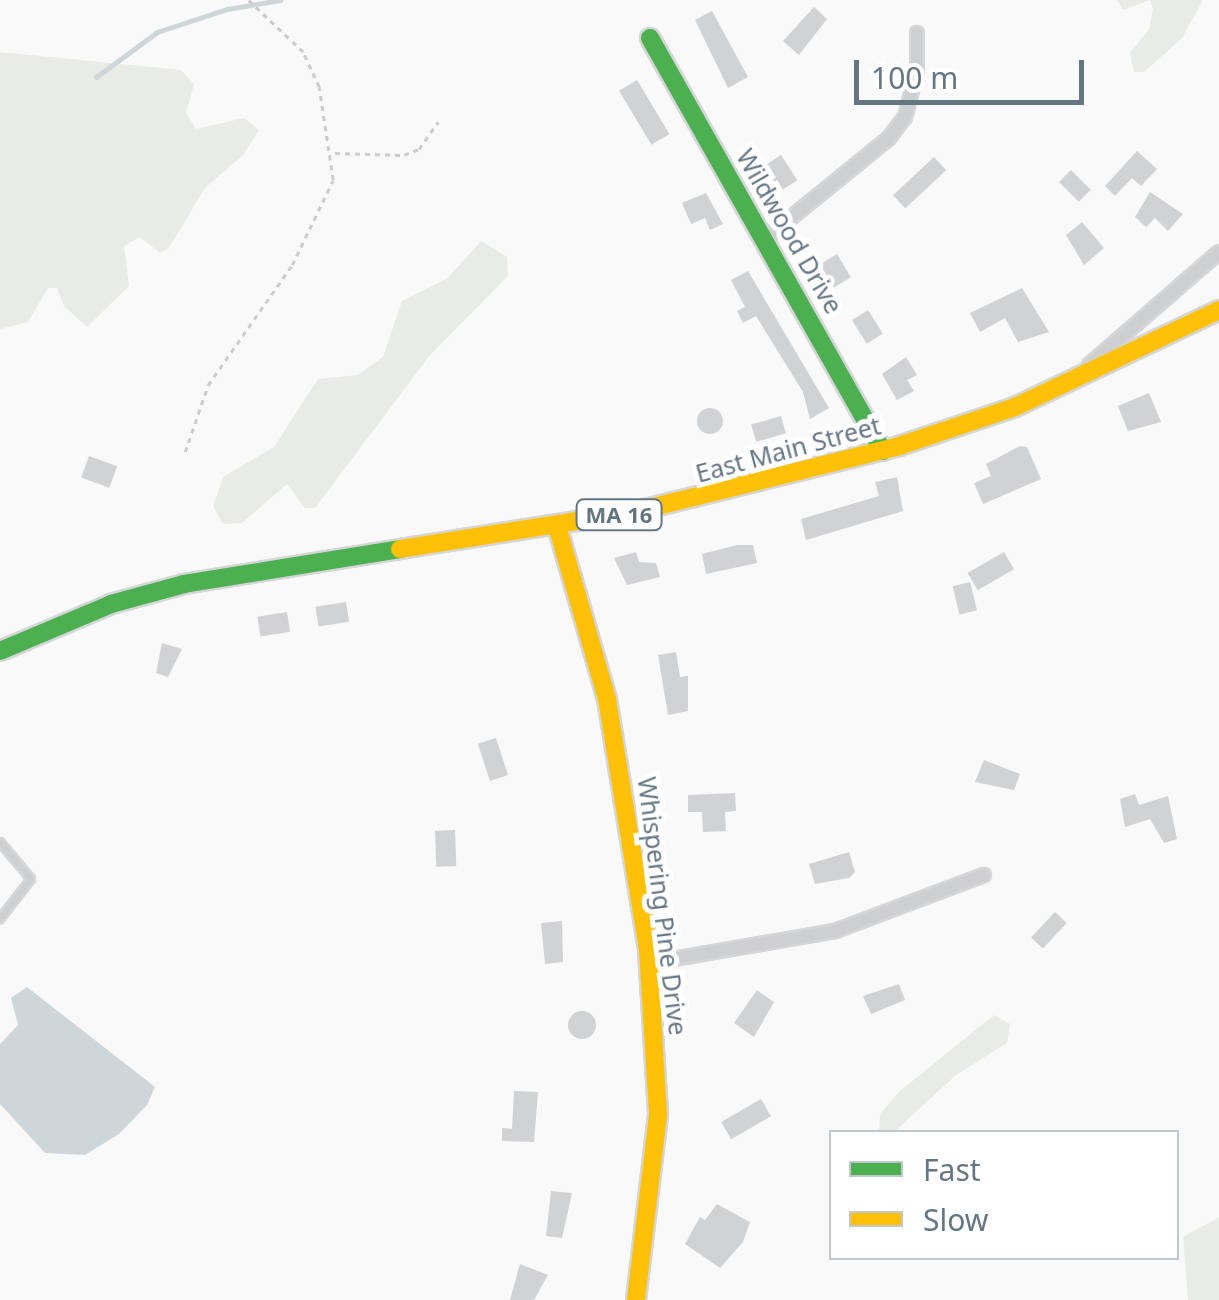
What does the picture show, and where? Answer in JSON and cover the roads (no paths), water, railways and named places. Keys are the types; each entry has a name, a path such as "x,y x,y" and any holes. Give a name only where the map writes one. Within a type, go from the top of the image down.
{"main road":[{"name":"Wildwood Drive","path":"650,38 884,451"},
{"name":"East Main Street","path":"0,651 111,604 184,584 556,526 708,496 884,451 1064,386 1219,310"},
{"name":"Whispering Pine Drive","path":"556,526 616,743 650,963 658,1115 636,1300"}],"street":[{"path":"766,238 889,138 905,116 918,71 916,33"},
{"path":"1064,386 1219,252"},
{"path":"650,963 835,931 984,875"}],"lane":[{"path":"0,919 31,879 1,845"}],"waterway":[{"path":"96,77 157,32 227,9 280,0"}]}
